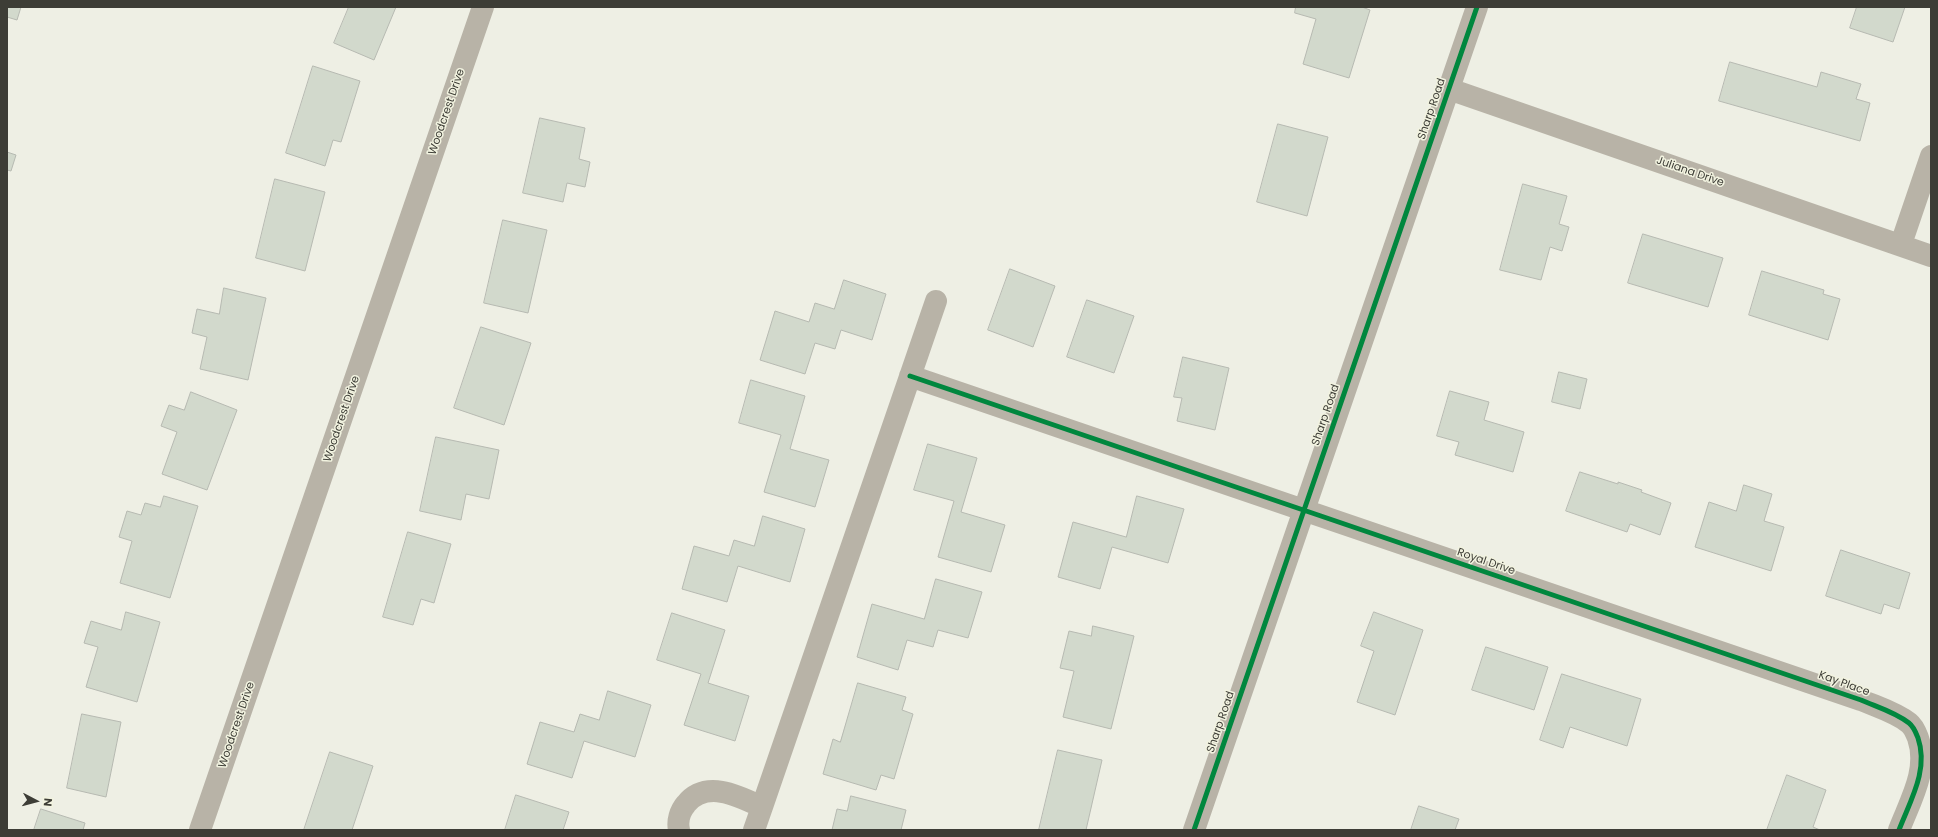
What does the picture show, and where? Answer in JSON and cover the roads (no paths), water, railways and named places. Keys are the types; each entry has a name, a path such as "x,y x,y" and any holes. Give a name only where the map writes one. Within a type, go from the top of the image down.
{"street":[{"name":"Woodcrest Drive","path":"200,830 483,7"},
{"name":"Sharp Road","path":"1194,830 1477,7"},
{"name":"Juliana Drive","path":"1449,89 1931,256"},
{"path":"1900,244 1931,156"},
{"path":"754,830 936,300"},
{"name":"Royal Drive","path":"910,376 1662,632"},
{"name":"Kay Place","path":"1662,632 1861,700 1901,717 1910,724 1916,732 1922,750 1920,777 1899,830"},
{"path":"679,830 678,825 682,810 697,794 724,792 736,794 762,807"}]}
